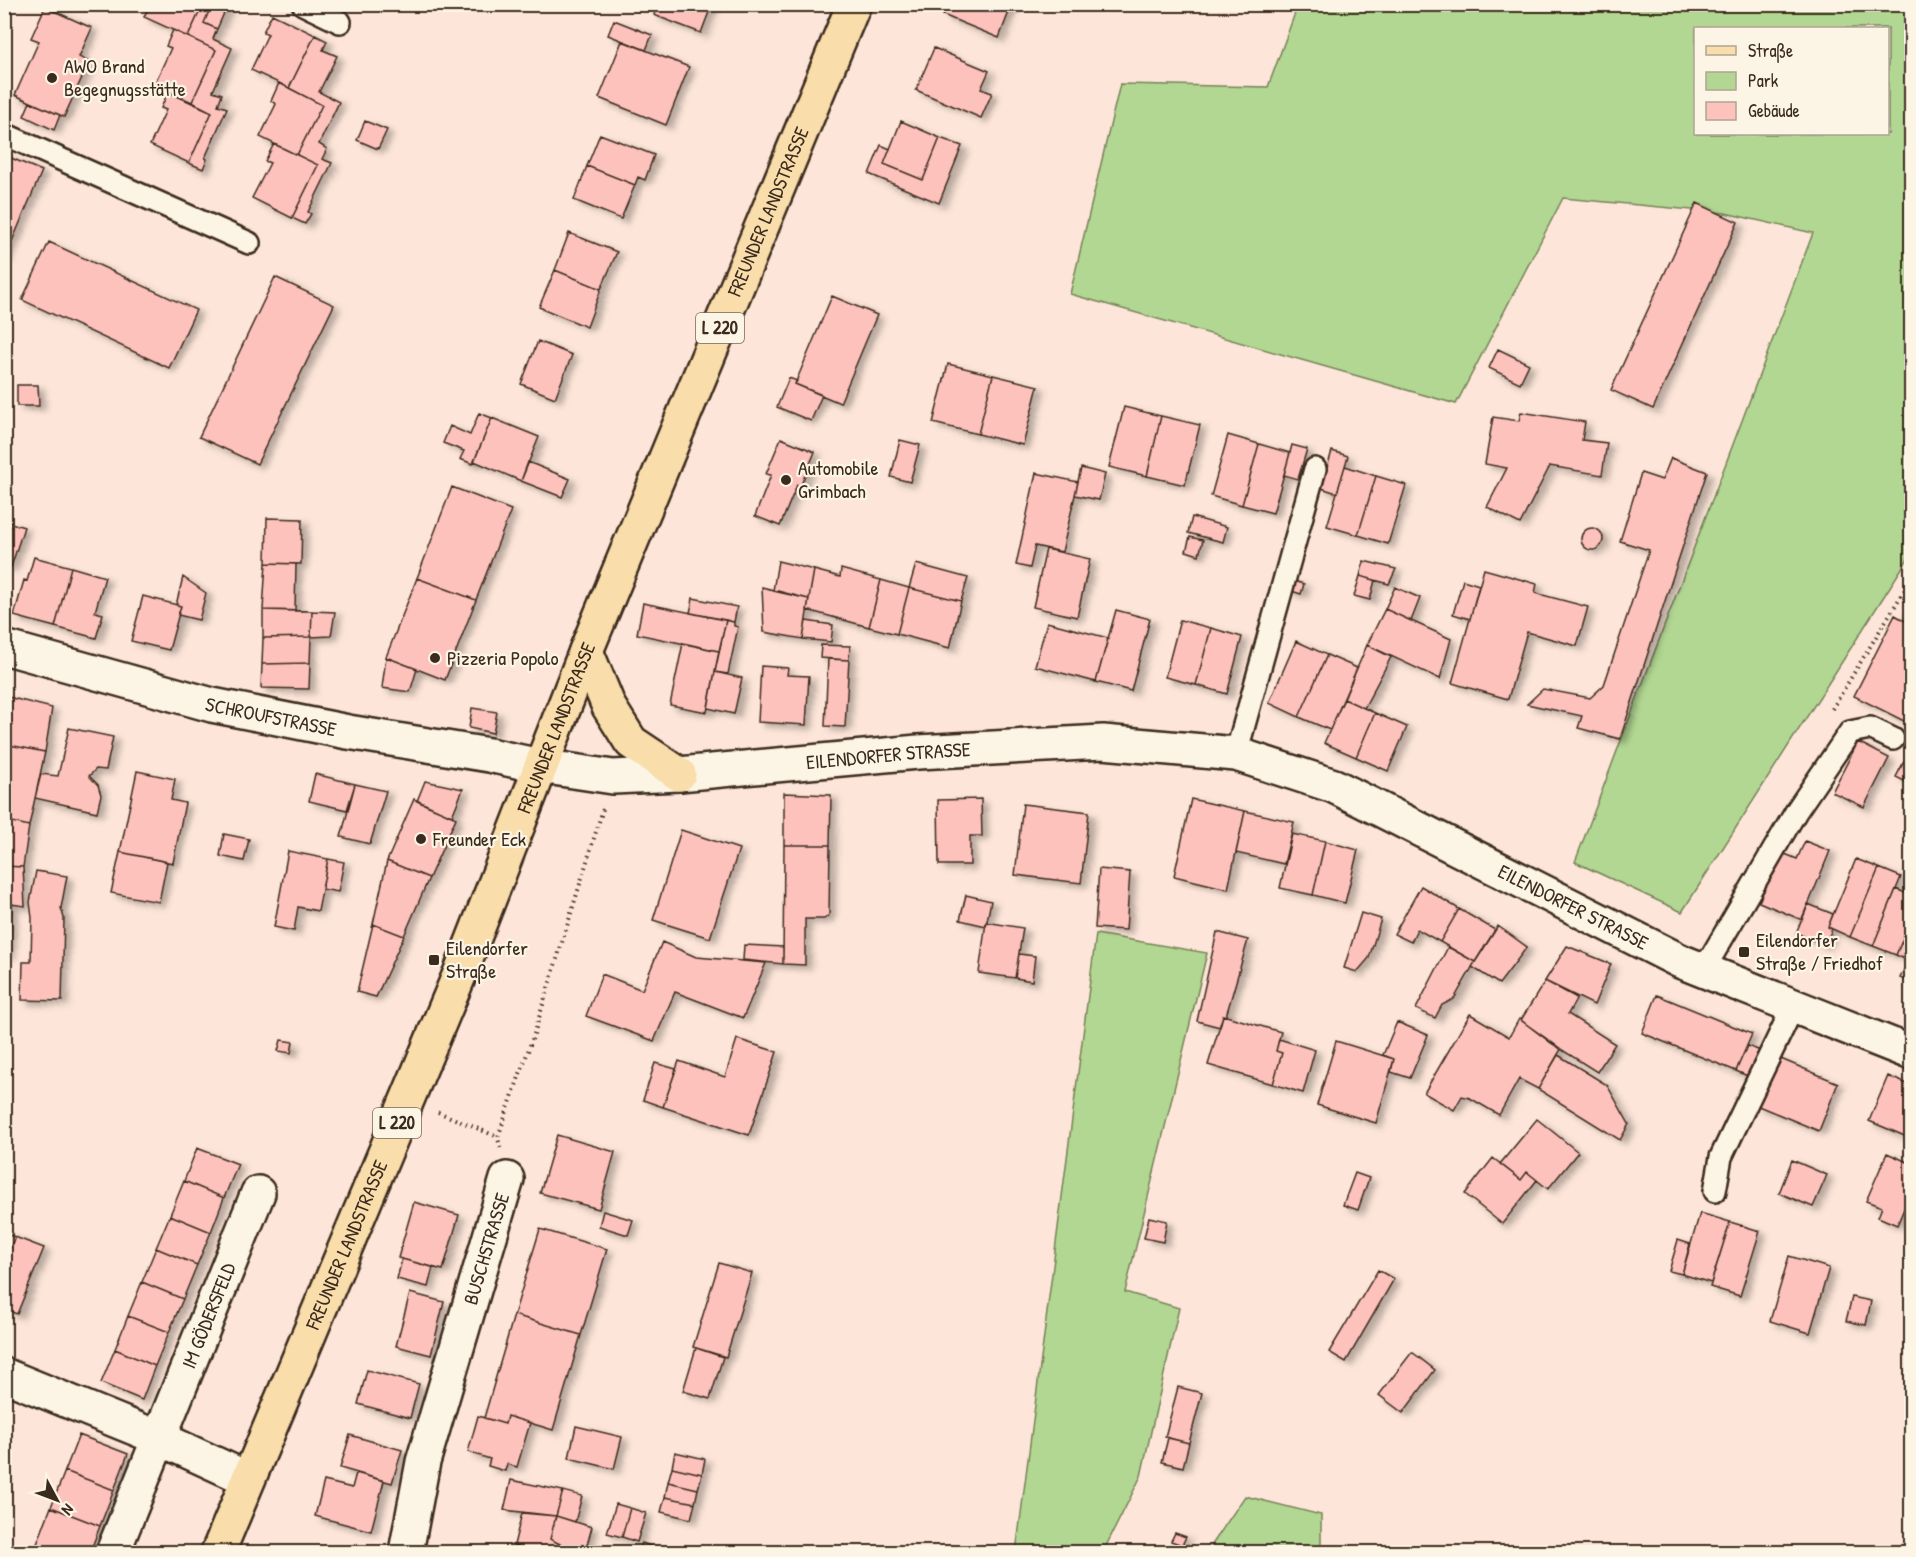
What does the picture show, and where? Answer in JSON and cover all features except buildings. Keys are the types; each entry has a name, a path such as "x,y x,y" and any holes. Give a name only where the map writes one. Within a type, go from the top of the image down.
{"main road":[{"name":"FREUNDER LANDSTRASSE","path":"218,1552 490,900 586,651 854,4"},
{"path":"586,651 609,706 631,742 679,774"}],"street":[{"name":"SCHROUFSTRASSE","path":"4,648 212,705 540,766"},
{"name":"EILENDORFER STRASSE","path":"540,766 613,777 679,774 918,752 1103,742 1236,754 1334,786 1703,971 1911,1053"},
{"name":"BUSCHSTRASSE","path":"406,1552 423,1461 507,1179"},
{"name":"IM GÖDERSFELD","path":"113,1552 258,1193"},
{"path":"4,1375 159,1438 248,1479"}],"lane":[{"path":"303,4 340,22"},
{"path":"4,134 249,243"},
{"path":"1236,754 1315,469"},
{"path":"1703,971 1797,810 1850,732 1870,728 1893,739"},
{"path":"1714,1191 1721,1157 1793,1007"}],"path":[{"path":"407,1098 498,1137 534,1034 613,777"},
{"name":"BUSCHSTRASSE","path":"498,1137 507,1179"}],"green space":[{"path":"1298,5 1911,5 1911,554 1682,912 1575,862 1813,233 1725,213 1563,198 1456,404 1070,294 1120,84 1268,87"},
{"path":"1096,934 1207,953 1125,1292 1179,1308 1141,1476 1103,1552 1016,1552"},
{"path":"1245,1496 1321,1515 1321,1552 1207,1552"}],"place":[{"name":"AWO Brand Begegnugsstätte","path":"52,78"},
{"name":"Automobile Grimbach","path":"786,480"},
{"name":"Pizzeria Popolo","path":"435,658"},
{"name":"Freunder Eck","path":"421,839"},
{"name":"Eilendorfer Straße / Friedhof","path":"1744,952"},
{"name":"Eilendorfer Straße","path":"434,960"}]}
